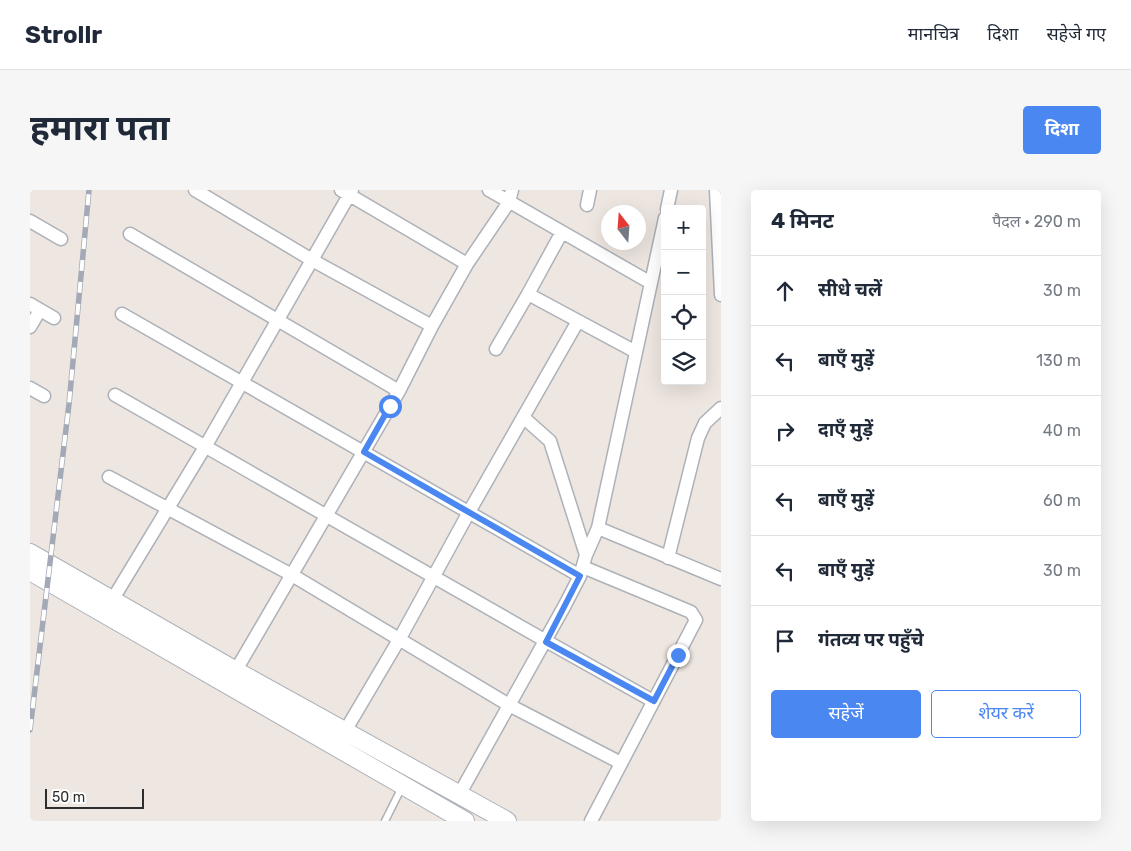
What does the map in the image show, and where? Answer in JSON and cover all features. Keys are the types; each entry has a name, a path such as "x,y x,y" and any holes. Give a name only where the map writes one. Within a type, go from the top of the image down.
{"street":[{"path":"195,190 312,260 432,326"},
{"path":"488,190 511,196 562,232 651,283"},
{"path":"587,205 590,190"},
{"path":"668,205 671,190"},
{"path":"716,190 721,295"},
{"path":"108,607 205,447 312,260 348,192 467,264"},
{"path":"232,678 399,391 432,326 467,264 511,196"},
{"path":"30,221 61,239"},
{"path":"496,349 562,232"},
{"path":"130,234 399,391"},
{"path":"459,795 546,642 583,566 598,528 661,237"},
{"path":"528,294 636,352"},
{"path":"30,327 35,307 54,318"},
{"path":"122,314 469,512 583,566 694,615 695,625 591,821"},
{"path":"336,748 578,321"},
{"path":"30,388 44,396"},
{"path":"115,394 546,642 654,701"},
{"path":"668,558 698,438 705,423 721,408"},
{"path":"523,417 550,440 583,566"},
{"path":"109,477 292,575 509,705 621,763"},
{"path":"598,528 721,579"},
{"path":"30,553 108,607"},
{"path":"30,570 108,607 232,678 336,748 465,821"},
{"path":"232,678 346,732 507,821"}],"lane":[{"path":"385,821 403,786"}],"railway":[{"path":"30,730 69,404 89,190"}],"route":[{"path":"390,406 364,452 580,576 546,642 654,701 678,655"}]}
